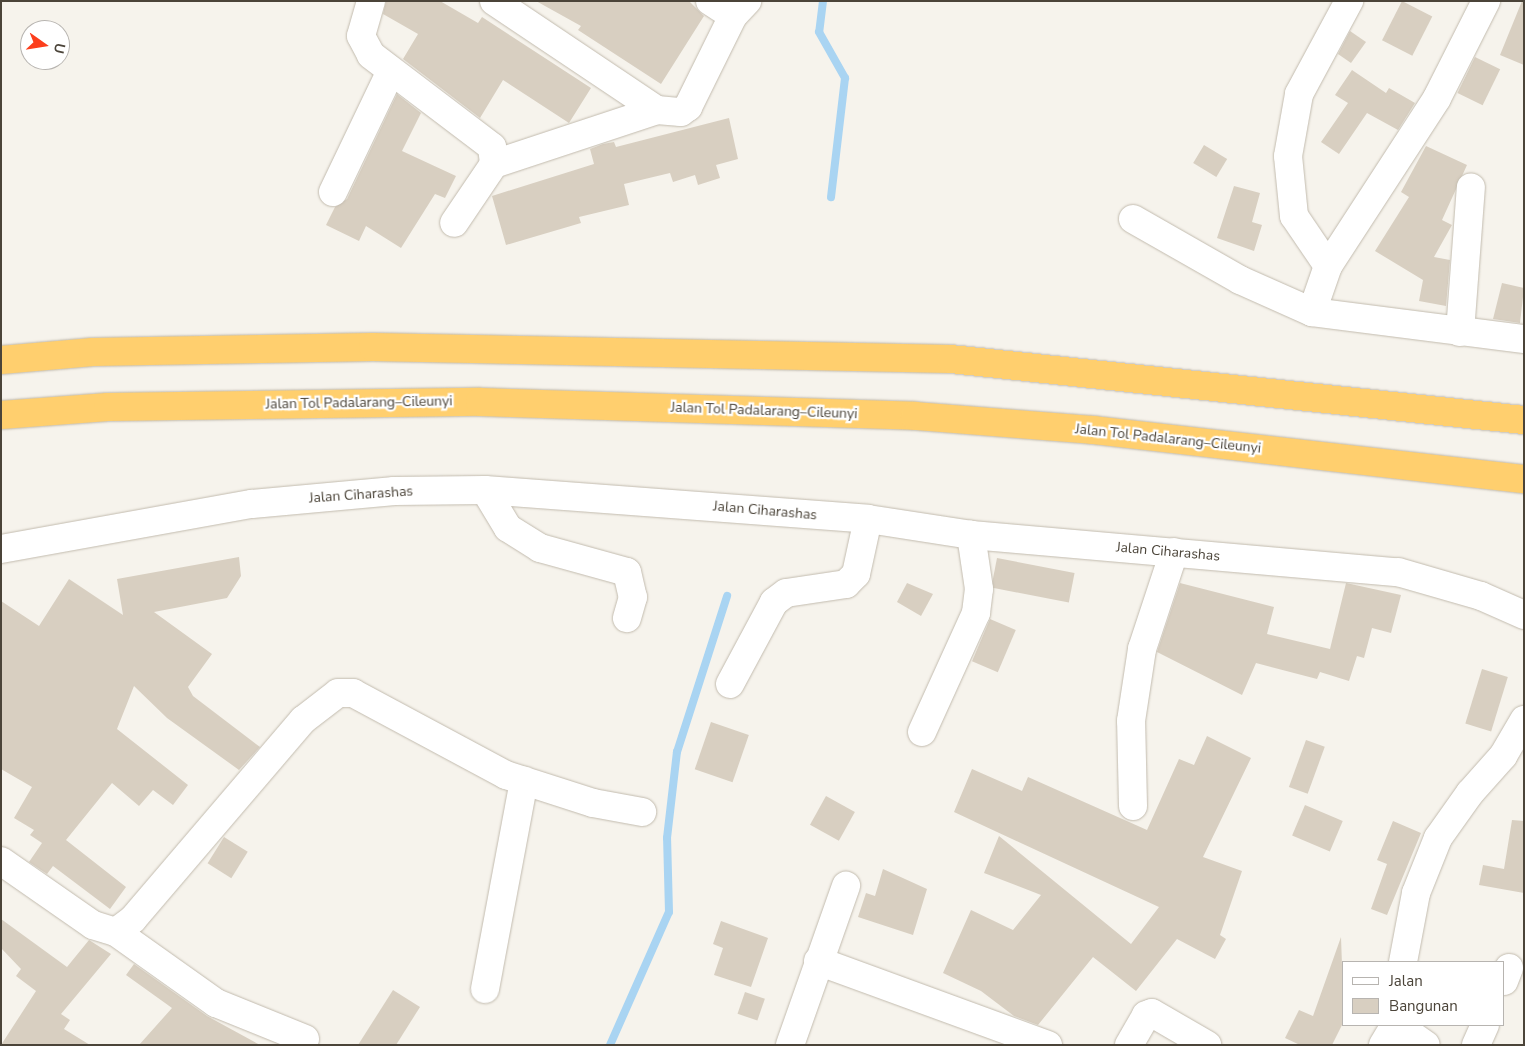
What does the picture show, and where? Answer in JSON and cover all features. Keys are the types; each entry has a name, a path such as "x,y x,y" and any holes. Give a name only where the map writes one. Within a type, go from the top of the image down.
{"highway":[{"path":"1,360 93,352 373,347 951,359 1524,420"},
{"name":"Jalan Tol Padalarang–Cileunyi","path":"1,415 108,407 480,402 915,416 1093,430 1524,479"}],"street":[{"path":"371,1 361,36 371,55 487,141 494,164"},
{"path":"494,1 656,110"},
{"path":"454,223 494,164 656,110 681,112 688,107 740,8 710,1"},
{"path":"1328,266 1294,216 1288,156 1299,94 1349,1"},
{"path":"1312,312 1328,266 1437,98 1486,1"},
{"path":"333,192 391,71"},
{"path":"1460,332 1471,187"},
{"path":"1134,219 1240,280 1312,312 1524,339"},
{"path":"485,490 508,528 540,548 628,572 633,597 627,618"},
{"name":"Jalan Ciharashas","path":"1,549 252,504 394,491 485,490 868,519 971,535 1398,572 1481,596 1524,615"},
{"path":"730,684 774,602 786,593 846,584 856,574 868,519"},
{"path":"922,732 976,613 979,589 971,535"},
{"path":"1133,806 1129,758 1139,666 1174,552"},
{"path":"116,932 134,919 195,843 329,696 353,693 524,781 642,812"},
{"path":"1403,961 1416,893 1438,838 1470,793 1503,756 1524,720"},
{"path":"485,989 524,781"},
{"path":"1,861 93,925 116,932 216,1003 305,1039"},
{"path":"794,1032 846,886"},
{"path":"818,961 1045,1044"},
{"path":"1129,1045 1146,1015 1152,1013 1207,1045"},
{"path":"1383,1045 1395,1026"},
{"path":"1398,1026 1426,1045"},
{"path":"1476,1045 1485,1026"}],"building":[{"path":"386,1 440,1 478,23 482,17 591,88 569,123 503,80 480,118 403,59 418,34 383,14"},
{"path":"536,1 689,1 704,16 661,84 578,30 581,26"},
{"path":"1402,1 1432,16 1412,56 1382,40"},
{"path":"1522,1 1524,1 1524,65 1500,55"},
{"path":"1350,31 1366,42 1351,63 1338,54"},
{"path":"1475,57 1500,69 1483,105 1457,93"},
{"path":"1352,70 1386,93 1389,88 1415,103 1398,130 1367,113 1339,154 1321,142 1348,103 1335,95"},
{"path":"397,94 421,113 402,151 456,176 445,198 435,194 401,248 366,226 359,241 326,225 335,207 347,199"},
{"path":"729,118 738,159 716,165 720,178 698,185 695,175 673,182 670,173 624,184 629,205 579,217 581,223 506,245 492,196 594,164 590,149 603,144 614,142 616,147"},
{"path":"1204,145 1227,159 1216,177 1193,163"},
{"path":"1426,146 1467,165 1442,220 1452,225 1434,257 1450,260 1446,306 1419,301 1423,280 1375,251 1409,197 1401,192"},
{"path":"1234,186 1260,193 1252,222 1262,225 1254,251 1217,238"},
{"path":"1502,283 1524,288 1520,323 1493,319"},
{"path":"239,557 241,576 227,598 154,612 212,654 188,687 193,696 260,747 239,770 167,718 134,686 117,729 188,785 173,805 153,790 139,806 112,783 66,840 126,887 110,909 53,866 47,874 29,862 42,843 30,835 34,830 14,818 32,787 1,769 1,601 39,626 69,579 123,615 117,579"},
{"path":"997,558 1075,573 1069,603 991,587"},
{"path":"907,583 933,594 921,616 897,602"},
{"path":"1180,583 1274,607 1267,634 1330,649 1346,583 1401,595 1391,633 1372,628 1364,658 1357,656 1349,681 1320,672 1317,679 1256,663 1242,695 1157,652"},
{"path":"990,619 1016,630 998,672 972,661"},
{"path":"1482,669 1508,677 1491,731 1465,724"},
{"path":"711,722 749,735 733,782 695,769"},
{"path":"1207,736 1251,758 1203,857 1242,871 1220,935 1226,939 1215,959 1177,939 1136,991 1093,957 1038,1025 1014,1016 981,991 943,973 971,910 1013,930 1041,895 984,873 999,836 1131,944 1159,907 954,812 972,769 1022,791 1028,777 1147,830 1179,759 1194,765"},
{"path":"1306,740 1325,747 1308,794 1289,787"},
{"path":"826,796 855,812 839,841 810,825"},
{"path":"1305,805 1343,821 1330,851 1292,835"},
{"path":"1512,820 1524,821 1524,893 1479,885 1483,865 1504,869"},
{"path":"1393,821 1421,833 1387,915 1371,909 1387,864 1377,860"},
{"path":"224,837 248,852 231,878 208,863"},
{"path":"883,869 927,889 913,935 858,917 866,893 875,896"},
{"path":"1,919 67,967 89,940 111,954 61,1014 70,1020 64,1029 90,1045 1,1045 36,991 16,976 21,969 1,948"},
{"path":"721,921 768,938 751,987 714,975 723,948 713,944"},
{"path":"1341,937 1342,1025 1332,1045 1300,1045 1285,1038 1299,1010 1313,1016"},
{"path":"134,964 207,1016 260,1045 139,1045 172,1008 126,975"},
{"path":"393,990 420,1007 396,1045 358,1045"},
{"path":"745,992 765,999 757,1021 738,1014"}],"waterway":[{"path":"823,1 819,32 845,78 831,197"},
{"path":"610,1045 669,912 667,838 677,752 727,596"}]}
